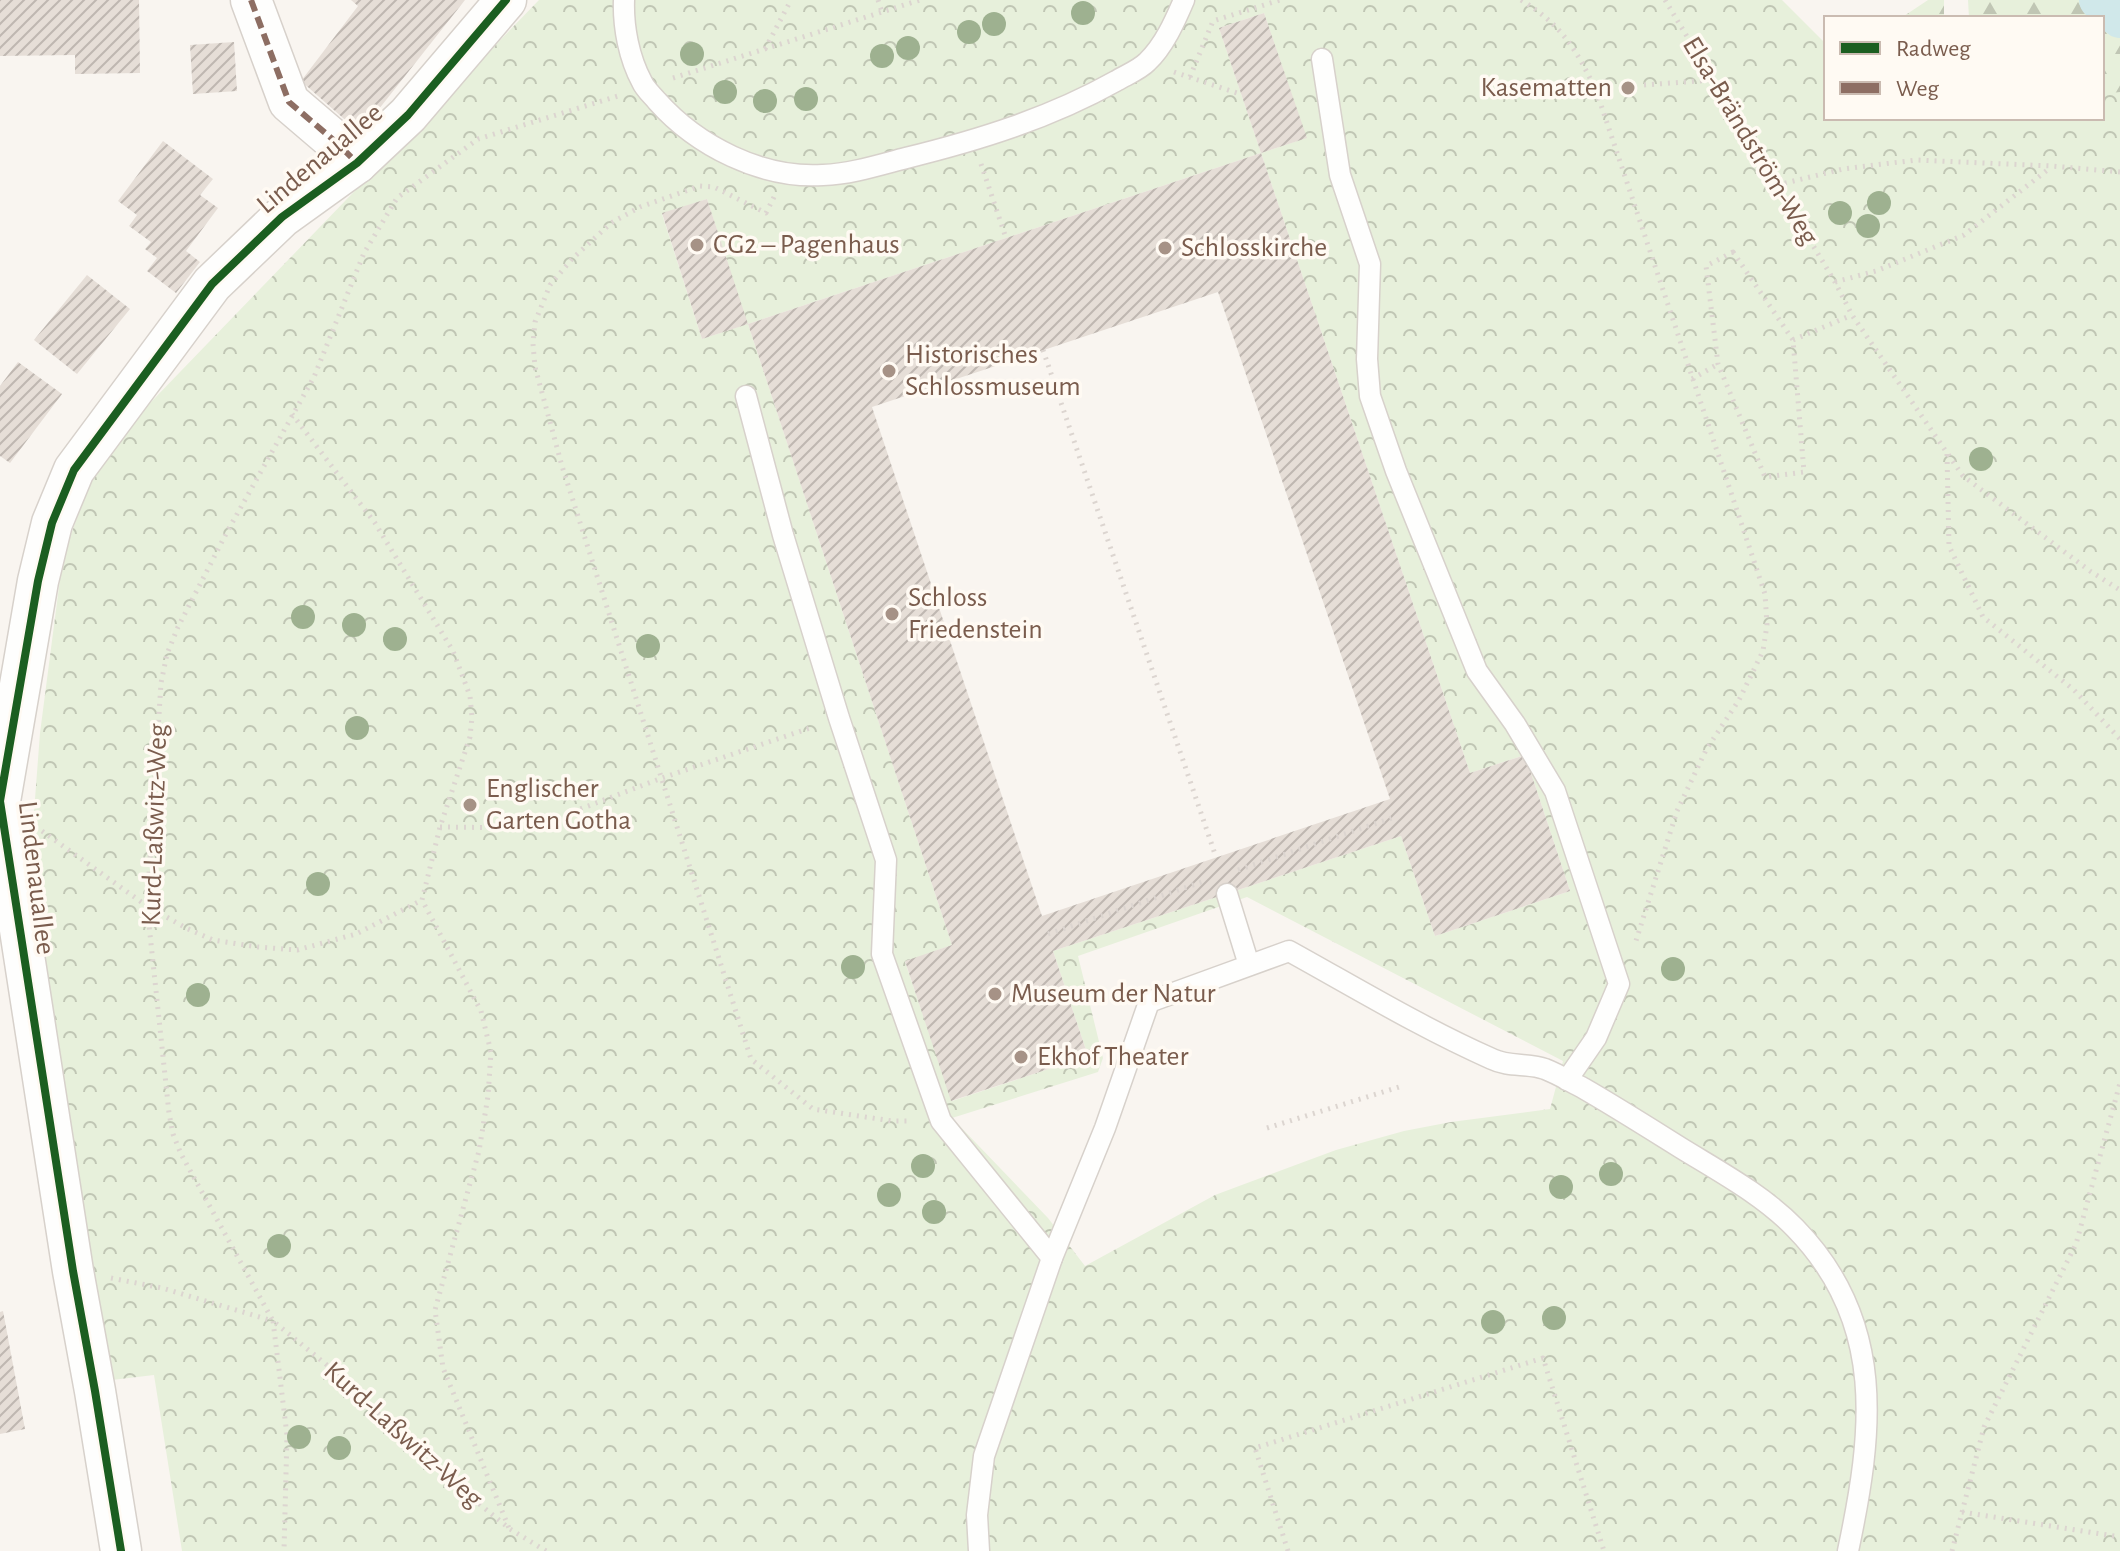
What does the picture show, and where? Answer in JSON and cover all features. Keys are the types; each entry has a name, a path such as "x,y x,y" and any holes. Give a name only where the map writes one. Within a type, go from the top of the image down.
{"street":[{"path":"251,0 289,102 357,163"},
{"name":"Lindenauallee","path":"121,1551 73,1271 0,801 38,581 52,523 74,470 212,284 282,217 357,163 408,115 506,0"}],"lane":[{"path":"624,0 629,50 642,84 668,113 716,149 787,173 822,175 857,171 973,140 1083,99 1147,63 1171,29 1184,0"},
{"path":"1322,59 1340,175 1370,264 1367,359 1370,396 1396,471 1477,671 1515,724 1555,791 1619,984 1596,1038 1567,1080"},
{"path":"746,396 783,535 886,860 882,954 941,1121 1052,1258"},
{"path":"1227,894 1249,965"},
{"path":"979,1551 977,1515 984,1456 1052,1258 1105,1128 1149,1002 1289,951 1400,1013 1496,1061 1543,1068 1601,1098 1744,1186 1793,1226 1824,1260 1850,1307 1861,1352 1868,1400 1867,1446 1848,1551"}],"path":[{"path":"764,50 791,0"},
{"path":"878,0 882,12"},
{"path":"669,80 920,0"},
{"path":"1190,77 1213,21 1280,0"},
{"path":"1521,0 1556,25 1584,64 1597,93 1765,594 1767,625 1763,651 1739,700 1706,750 1677,811 1641,930 1619,984"},
{"path":"1147,63 1240,94"},
{"path":"1644,85 1712,80"},
{"path":"973,140 1006,238"},
{"path":"1777,185 1843,169 1916,160 2120,172"},
{"path":"1835,282 1876,271 1964,235 2052,166"},
{"path":"714,187 700,186 640,207 611,223 572,259 550,285 535,322 535,367 562,466 751,1059 813,1109 892,1121 941,1121"},
{"path":"1733,252 1793,340 1804,472 1765,477 1718,364 1706,266 1733,252"},
{"path":"1793,340 1852,315"},
{"path":"1043,350 1216,857"},
{"path":"1692,379 1718,364"},
{"path":"292,414 375,523 453,651 470,696 470,737 440,827 422,900 481,1011 491,1052 479,1151 435,1310 443,1368 510,1529"},
{"path":"1947,453 1949,546 1983,617 2074,690 2120,739"},
{"path":"440,827 530,828 662,778 839,718"},
{"path":"0,801 147,906 213,940 297,950 356,934 422,900"},
{"path":"1952,1551 1984,1427 2076,1244 2120,1083"},
{"path":"1267,1128 1399,1087"},
{"path":"73,1271 162,1288 273,1321 287,1435 284,1551"},
{"path":"1288,1551 1255,1448 1543,1358 1604,1551"},
{"path":"1962,1512 2120,1537"}],"green space":[{"name":"Englischer Garten Gotha","path":"539,0 1782,0 1824,42 1824,120 2104,120 2104,94 2120,92 2120,1551 182,1551 154,1375 112,1380 29,878 40,733 63,556 90,483 125,429","holes":["1264,13 1306,138 1261,153 1219,28","1261,153 1470,773 1525,755 1570,891 1435,936 1401,836 1053,951 1088,1056 952,1101 905,962 952,945 748,324","707,199 747,324 702,339 662,214","1247,897 1563,1061 1550,1109 1404,1131 1336,1150 1215,1195 1085,1266 1048,1218 952,1118 1098,1072 1103,1058 1078,956"]},
{"path":"1928,0 1944,0 1944,16 1904,16"},
{"path":"1968,0 2120,0 2120,159 2103,120 2104,16 1969,16"}],"building":[{"path":"0,0 139,0 140,73 75,74 75,55 0,56"},
{"path":"351,0 465,0 360,133 301,81 358,6"},
{"path":"1264,13 1307,138 1261,153 1219,28"},
{"path":"234,42 237,91 193,94 190,45"},
{"path":"163,141 213,179 200,195 218,208 186,251 200,262 176,293 147,271 157,258 145,249 151,242 129,226 137,215 118,201"},
{"name":"Schloss Friedenstein","path":"1261,153 1470,773 1525,755 1570,891 1435,936 1401,836 1053,951 1088,1056 951,1101 905,961 952,945 748,324","holes":["1218,292 1390,799 1042,916 872,407"]},
{"name":"CG2 – Pagenhaus","path":"707,199 748,324 702,339 662,213"},
{"path":"87,275 130,309 77,374 34,340"},
{"path":"18,362 62,394 10,463 0,456 0,386"},
{"path":"3,1311 25,1429 0,1434 0,1312"}],"waterway":[{"path":"2098,0 2120,19"}],"marked path":[{"path":"251,0 289,102 357,163"}],"cycle path":[{"path":"121,1551 73,1271 0,801 38,581 52,523 74,470 212,284 282,217 357,163 408,115 506,0"}],"place":[{"name":"Kasematten","path":"1628,88"},
{"name":"CG2 – Pagenhaus","path":"697,245"},
{"name":"Schlosskirche","path":"1165,248"},
{"name":"Historisches Schlossmuseum","path":"889,371"},
{"name":"Schloss Friedenstein","path":"892,614"},
{"name":"Englischer Garten Gotha","path":"470,805"},
{"name":"Museum der Natur","path":"995,994"},
{"name":"Ekhof Theater","path":"1021,1057"}]}
